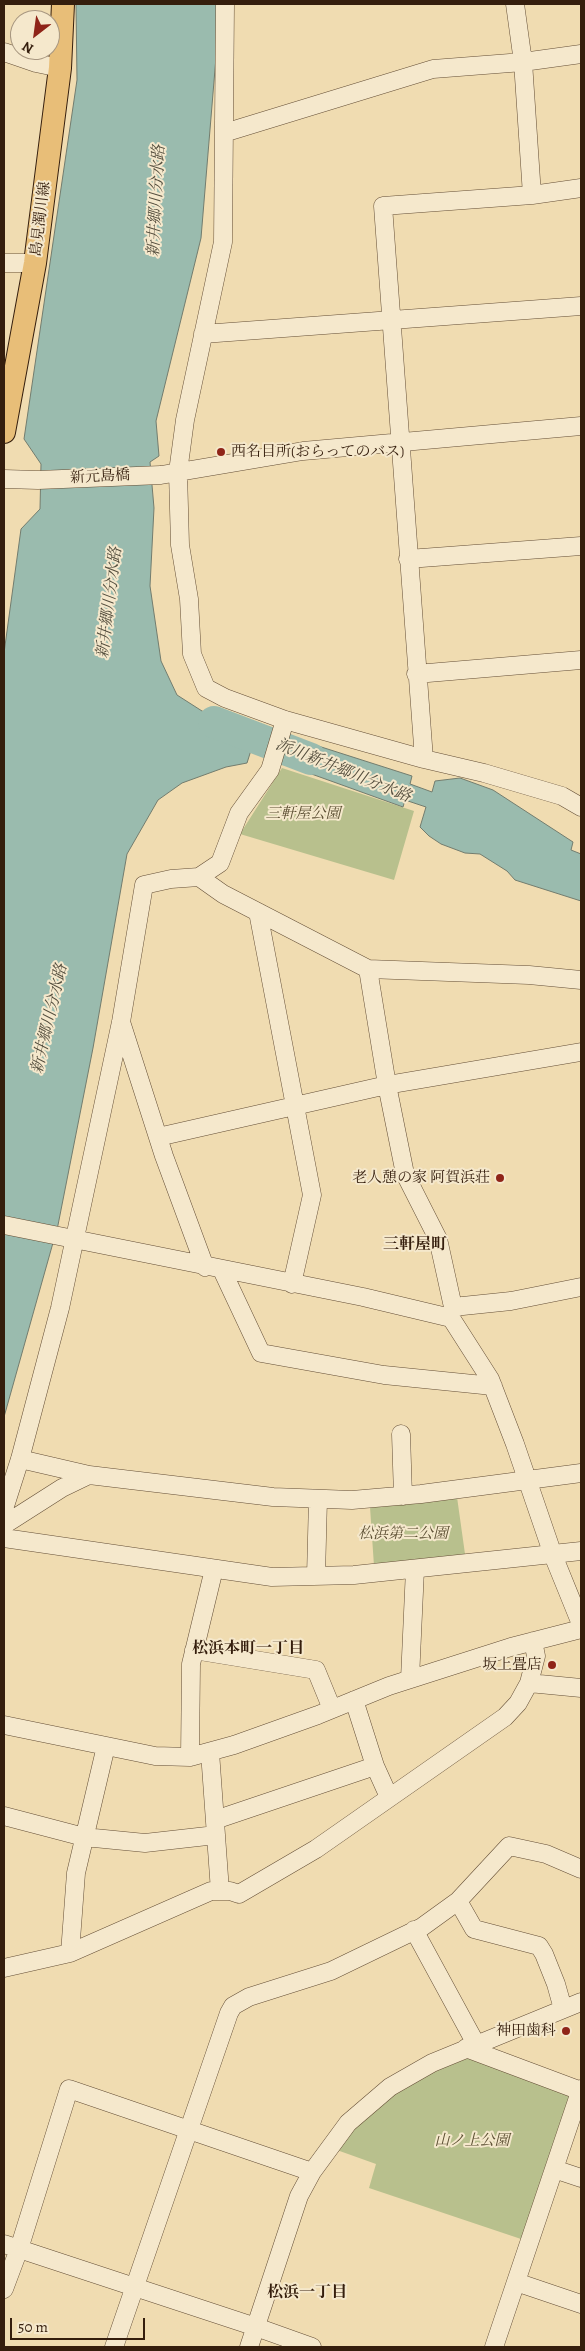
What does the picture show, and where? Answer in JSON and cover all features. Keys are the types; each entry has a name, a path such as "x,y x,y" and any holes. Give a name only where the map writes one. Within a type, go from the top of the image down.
{"main road":[{"name":"島見濁川線","path":"4,432 35,263 60,68 63,4"}],"street":[{"path":"225,4 223,242 185,420 170,473 189,599 192,654 206,688 225,698 285,720 424,759 484,773 553,794 581,807"},
{"path":"515,4 523,62 532,195"},
{"path":"4,52 36,63 60,68"},
{"path":"224,133 433,70 523,62 581,54"},
{"path":"424,759 416,674 383,206 532,195 581,188"},
{"path":"4,262 35,263"},
{"path":"203,334 581,306"},
{"name":"新元島橋","path":"4,479 38,480 170,473 303,451 581,426"},
{"path":"408,559 581,546"},
{"path":"416,674 581,660"},
{"path":"4,1509 20,1459 60,1308 67,1239 121,1022 144,885 171,879 199,877 220,863 239,813 270,770 285,720"},
{"path":"199,877 223,894 368,969 530,975 581,980"},
{"path":"258,912 312,1195 292,1284"},
{"path":"368,969 387,1085 405,1174 438,1239 452,1312 493,1386 553,1555 581,1624"},
{"path":"121,1022 158,1137 213,1268 261,1353 384,1375 493,1386"},
{"path":"158,1137 387,1085 581,1052"},
{"path":"4,1225 292,1284 452,1312 581,1287"},
{"path":"401,1434 403,1496"},
{"path":"20,1459 89,1475 273,1497 352,1500 403,1496 527,1479 546,1480 581,1473"},
{"path":"4,1525 62,1488 89,1475"},
{"path":"316,1576 318,1499"},
{"path":"4,1538 272,1578 354,1575 581,1551"},
{"path":"190,1757 191,1664 214,1569"},
{"path":"410,1679 415,1569"},
{"path":"4,1725 155,1756 190,1757 210,1752 332,1709 410,1679 533,1641 581,1629"},
{"path":"4,1968 70,1953 211,1891 230,1891 239,1894 316,1849 505,1717 518,1703 529,1683 536,1656 533,1641"},
{"path":"194,1650 316,1670 332,1709"},
{"path":"529,1683 581,1688"},
{"path":"354,1700 375,1766 390,1796"},
{"path":"70,1953 76,1873 106,1746"},
{"path":"210,1752 220,1891"},
{"path":"4,1816 84,1837 145,1843 216,1828 375,1766"},
{"path":"114,2347 188,2130 233,2006 249,1997 332,1971 414,1930 458,1901 509,1846 546,1854 581,1869"},
{"path":"458,1901 474,1929 538,1946 553,1976 563,2009"},
{"path":"414,1930 471,2046 581,2090 494,2347"},
{"path":"249,2347 299,2196 312,2172 348,2123 390,2086 432,2063 581,2002"},
{"path":"4,2289 11,2247 69,2089 312,2172"},
{"path":"554,2170 581,2178"},
{"path":"11,2247 312,2347"},
{"path":"516,2282 581,2304"}],"green space":[{"name":"三軒屋公園","path":"282,768 414,811 394,880 240,834"},
{"name":"松浜第二公園","path":"457,1497 465,1554 406,1564 374,1566 370,1507"},
{"name":"山ノ上公園","path":"468,2058 574,2095 524,2240 369,2188 376,2164 334,2149 352,2130 399,2089 428,2074"}],"water":[{"name":"新井郷川分水路","path":"76,4 217,4 218,33 201,238 156,421 159,456 150,462 154,508 150,586 161,661 177,695 202,711 257,731 247,763 226,767 182,783 158,800 127,854 93,1048 58,1225 4,1417 4,653 21,529 40,509 41,464 24,439 77,80"},
{"path":"290,737 412,776 410,784 432,792 435,781 460,778 493,790 573,842 571,850 581,854 581,901 515,880 507,871 480,854 465,853 441,844 420,827 426,807 405,800 403,807 281,763"}],"waterway":[{"name":"派川新井郷川分水路","path":"214,722 311,759"}],"place":[{"name":"西名目所(おらってのバス)","path":"221,452"},
{"name":"老人憩の家 阿賀浜荘","path":"500,1178"},
{"name":"坂上畳店","path":"552,1665"},
{"name":"神田歯科","path":"566,2031"}],"district":[{"name":"三軒屋町","path":"415,1245"},
{"name":"松浜本町一丁目","path":"248,1649"},
{"name":"松浜一丁目","path":"307,2293"}]}
